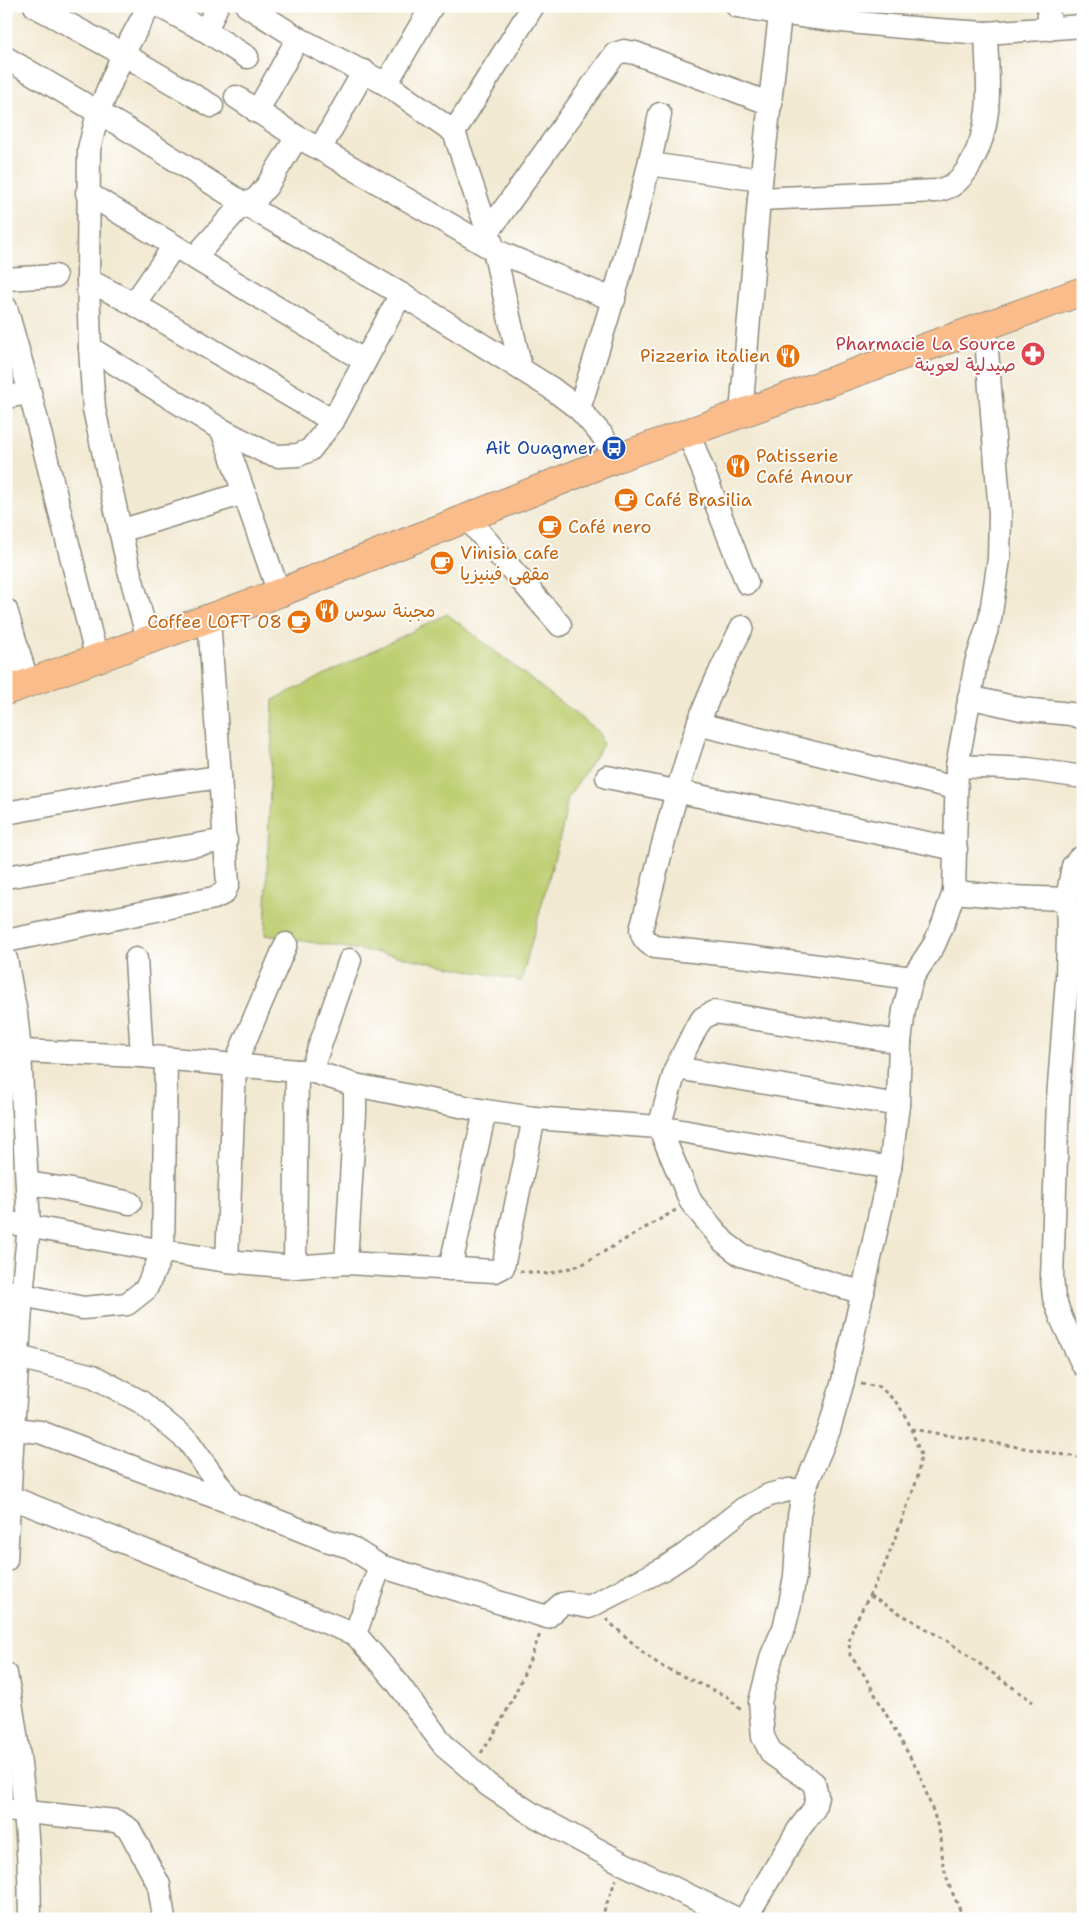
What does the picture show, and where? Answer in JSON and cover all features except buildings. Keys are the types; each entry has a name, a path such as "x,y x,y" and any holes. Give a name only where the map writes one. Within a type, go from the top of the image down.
{"main road":[{"path":"17,687 148,639 209,619 617,458 1083,291"}],"street":[{"path":"35,6 124,54 212,106"},
{"path":"148,639 120,531 94,409 90,348 87,193 89,149 98,113 124,54 149,6"},
{"path":"159,6 206,31 247,57"},
{"path":"206,31 217,6"},
{"path":"247,6 298,38 386,84 454,132 491,241 521,370"},
{"path":"386,84 432,6"},
{"path":"454,132 533,6"},
{"path":"737,6 884,16 986,33 1083,26"},
{"path":"1048,6 1050,29"},
{"path":"741,414 760,190 780,10"},
{"path":"650,164 760,190 936,192 952,185 966,172 978,151 987,124 986,33"},
{"path":"258,112 298,38"},
{"path":"491,241 615,54 624,51 635,53 771,104"},
{"path":"6,58 130,131 246,205 401,294 521,370 579,409 602,435 617,458"},
{"path":"320,148 364,71"},
{"path":"236,97 297,137 491,241 614,300"},
{"path":"579,409 614,300 650,164 660,114"},
{"path":"196,258 237,210 257,198 267,186 297,137"},
{"path":"87,193 364,361"},
{"path":"134,304 174,246"},
{"path":"6,279 55,276"},
{"path":"88,280 134,304 332,421"},
{"path":"90,348 222,430 267,453 286,457 298,455 310,450 332,421 401,294"},
{"path":"7,313 30,393 97,659"},
{"path":"745,1919 799,1829 814,1809 816,1796 814,1783 772,1754 763,1737 760,1702 772,1655 784,1628 790,1604 795,1576 804,1490 829,1430 843,1381 890,1168 898,1105 900,1042 904,1010 912,978 934,945 954,892 956,777 976,663 990,619 999,559 1000,514 985,326"},
{"path":"6,396 30,393"},
{"path":"222,430 278,592"},
{"path":"688,432 747,583"},
{"path":"120,531 244,493"},
{"path":"466,517 560,625"},
{"path":"6,610 17,687"},
{"path":"6,941 214,898 224,893 228,884 226,840 209,619"},
{"path":"742,627 698,724 677,792 641,930 643,937 647,943 655,948 749,957 912,978"},
{"path":"969,697 1021,709 1071,714 1083,718"},
{"path":"698,724 956,777 1028,769 1083,778"},
{"path":"6,813 155,786 220,777"},
{"path":"607,777 956,849"},
{"path":"6,877 226,840"},
{"path":"1083,857 1073,866 1067,899 1067,978 1058,1099 1052,1278 1054,1298 1083,1365"},
{"path":"954,892 1010,897 1067,899"},
{"path":"227,1261 235,1064 286,944"},
{"path":"6,959 11,1014 20,1050 14,1079 16,1146 28,1184 29,1226 14,1292 9,1429 10,1497 6,1560"},
{"path":"136,959 142,1056"},
{"path":"294,1267 304,1071 350,960"},
{"path":"863,1293 741,1255 724,1242 691,1202 659,1127 676,1068 697,1026 703,1018 714,1012 900,1042"},
{"path":"20,1050 142,1056 166,1060 304,1071 355,1085 485,1111 534,1118 659,1127 890,1168"},
{"path":"14,1292 83,1308 127,1304 146,1288 162,1251 166,1060"},
{"path":"676,1068 898,1105"},
{"path":"346,1263 355,1085"},
{"path":"450,1269 485,1111"},
{"path":"6,1222 227,1261 294,1267 346,1263 495,1271 503,1267 534,1118"},
{"path":"28,1184 66,1189 130,1203"},
{"path":"12,1355 94,1376 141,1402 188,1441 232,1503"},
{"path":"9,1429 40,1432 350,1548 380,1566 547,1617 562,1604 568,1603 589,1607 663,1569 686,1554 743,1509 769,1495 788,1490 804,1490"},
{"path":"10,1497 355,1634 396,1681 445,1747 488,1785 506,1798 622,1863 737,1919"},
{"path":"355,1634 380,1566"},
{"path":"6,1674 18,1736 15,1810 30,1865 30,1919"},
{"path":"15,1810 116,1821 129,1829 158,1885 164,1919"}],"path":[{"path":"503,1267 548,1274 581,1265 691,1202"},
{"path":"843,1381 880,1387 895,1401 906,1416 920,1455 917,1480 884,1566 854,1625 848,1641 850,1654 863,1673 919,1773 939,1829 943,1865 949,1885 964,1919"},
{"path":"910,1429 1083,1458"},
{"path":"870,1596 950,1642 1033,1702"},
{"path":"589,1607 611,1623 652,1659 686,1678 728,1697 743,1712"},
{"path":"470,1768 487,1745 507,1710 524,1675 547,1617"},
{"path":"602,1919 622,1863"}],"green space":[{"path":"447,614 599,732 603,745 568,797 562,830 521,981 392,955 265,935 273,700"}],"place":[{"name":"Pharmacie La Source صيدلية لعوينة","path":"1033,354"},
{"name":"Pizzeria italien","path":"788,356"},
{"name":"Ait Ouagmer","path":"614,448"},
{"name":"Patisserie Café Anour","path":"738,466"},
{"name":"Café Brasilia","path":"626,500"},
{"name":"Café nero","path":"550,527"},
{"name":"Vinisia cafe مقهى فينيزيا","path":"442,563"},
{"name":"مجبنة سوس","path":"327,611"},
{"name":"Coffee LOFT 08","path":"299,622"}]}
